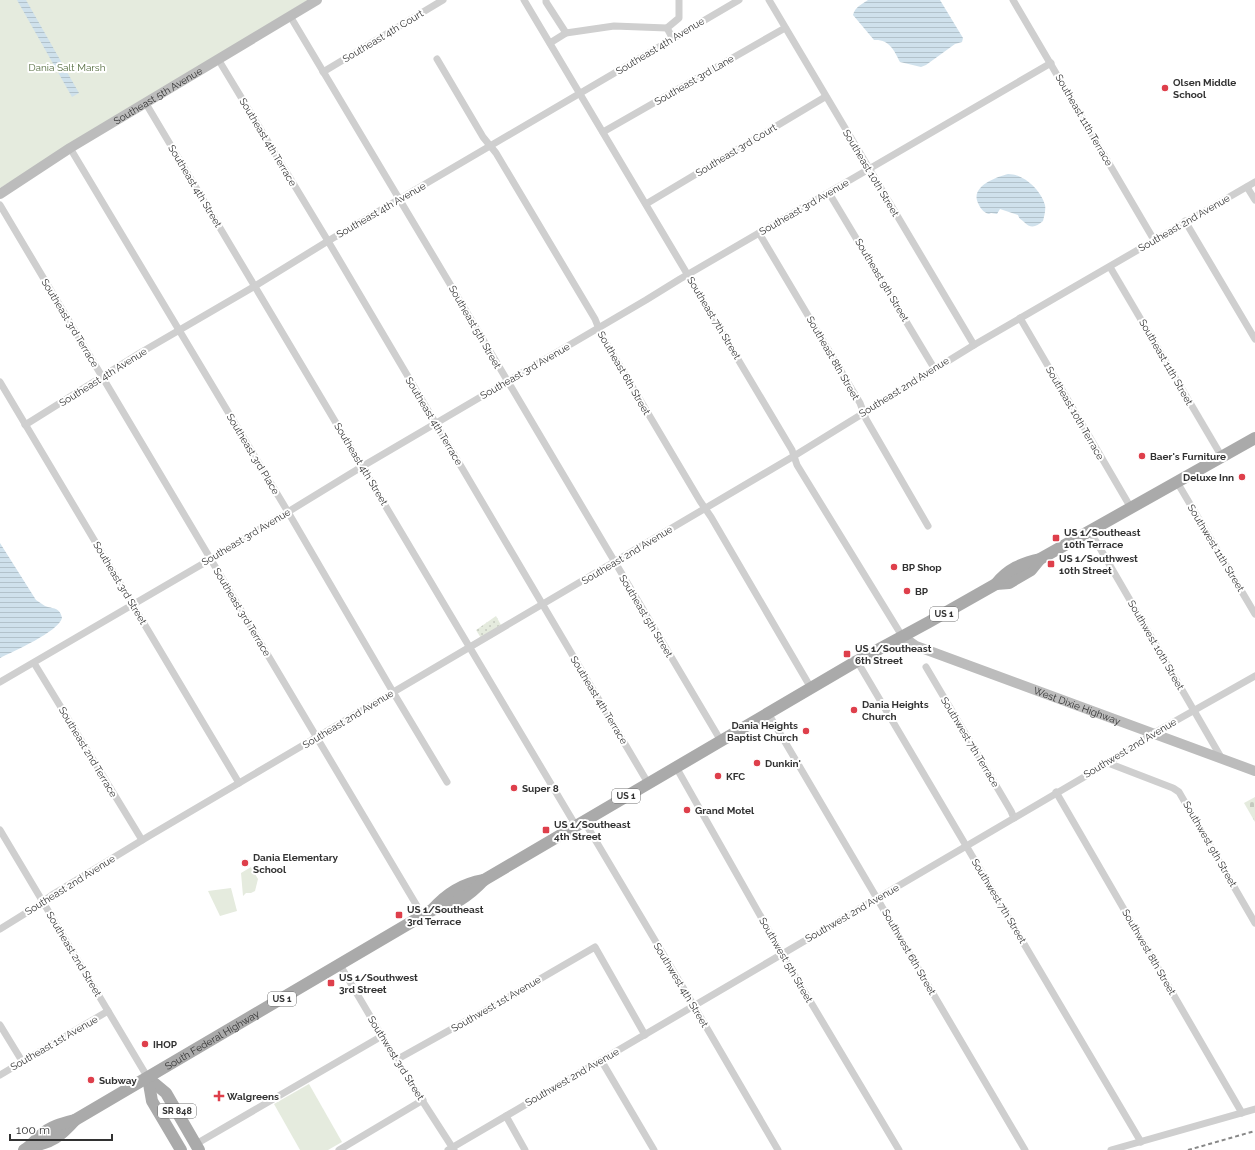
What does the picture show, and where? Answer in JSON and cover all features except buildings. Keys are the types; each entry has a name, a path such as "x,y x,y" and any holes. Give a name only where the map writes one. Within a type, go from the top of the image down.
{"main road":[{"name":"Southeast 5th Avenue","path":"0,194 70,148 145,102 317,0"},
{"name":"South Federal Highway","path":"27,1148 47,1143 64,1133 75,1120 427,913 442,899 469,883 484,880 902,636 996,584 1009,583 1031,570 1040,559 1255,438"},
{"name":"West Dixie Highway","path":"902,636 916,646 1255,771"},
{"name":"SR 848","path":"148,1078 166,1093 198,1147"},
{"name":"SR 848","path":"148,1078 152,1101 181,1150"}],"street":[{"name":"Southeast 4th Court","path":"323,72 443,0"},
{"name":"Southeast 7th Street","path":"524,0 688,274 794,456 801,471 902,636"},
{"path":"546,0 566,33"},
{"path":"550,43 566,33 614,26 667,28 679,18 679,0"},
{"name":"Southeast 4th Avenue","path":"25,424 102,376 328,241 739,0"},
{"name":"Southeast 10th Street","path":"769,0 825,97 974,345"},
{"name":"Southeast 11th Terrace","path":"1013,0 1154,240"},
{"name":"Southeast 5th Street","path":"290,16 721,741"},
{"path":"667,28 673,39"},
{"name":"Southeast 3rd Lane","path":"603,132 785,28"},
{"name":"Southeast 4th Terrace","path":"218,59 328,241 648,783"},
{"name":"Southeast 6th Street","path":"437,59 483,137 500,159 595,319 601,334 811,688"},
{"name":"Southeast 3rd Avenue","path":"0,682 211,559 362,466 1051,63"},
{"name":"Southeast 3rd Court","path":"646,204 825,97"},
{"name":"Southeast 4th Street","path":"145,102 470,647 580,824"},
{"name":"Southeast 3rd Place","path":"70,148 178,331 288,512 447,782"},
{"name":"Southeast 2nd Avenue","path":"0,929 142,840 794,456 934,368 1110,267 1185,221 1255,182"},
{"path":"1247,187 1255,200"},
{"name":"Southeast 9th Street","path":"829,193 934,368"},
{"name":"Southeast 3rd Terrace","path":"0,205 317,738 427,913"},
{"path":"1185,221 1255,339"},
{"name":"Southeast 8th Street","path":"760,233 860,403 866,420 928,526"},
{"name":"Southeast 11th Street","path":"1110,267 1222,457"},
{"name":"Southeast 10th Terrace","path":"1020,318 1131,508"},
{"name":"Southeast 3rd Street","path":"0,382 239,783"},
{"name":"Southwest 11th Street","path":"1177,482 1255,614"},
{"name":"Southwest 10th Street","path":"1090,531 1222,759"},
{"name":"Southwest 7th Street","path":"857,661 1141,1142"},
{"name":"Southeast 2nd Terrace","path":"34,663 142,840"},
{"name":"Southwest 7th Terrace","path":"926,668 1012,812 1014,818"},
{"name":"Southwest 2nd Avenue","path":"451,1149 1056,792 1108,763 1154,733 1255,676"},
{"name":"Southwest 6th Street","path":"768,713 1024,1150"},
{"name":"Southwest 9th Street","path":"1108,763 1173,788 1179,792 1255,923"},
{"name":"Southwest 5th Street","path":"676,767 782,954 899,1150"},
{"name":"Southwest 8th Street","path":"1056,792 1242,1112"},
{"name":"Southwest 4th Street","path":"580,824 694,1006 778,1150"},
{"name":"Southeast 2nd Street","path":"0,830 148,1078"},
{"name":"Southwest 1st Avenue","path":"396,1060 595,947 646,1035"},
{"name":"Southwest 3rd Street","path":"340,964 396,1060 423,1100 451,1149"},
{"name":"Southeast 1st Avenue","path":"0,1075 108,1011"},
{"path":"0,1025 22,1061"},
{"path":"198,1147 382,1036"},
{"path":"601,1060 654,1150"},
{"path":"339,1150 423,1100"},
{"path":"1111,1150 1255,1109"},
{"path":"506,1116 526,1150"}],"green space":[{"name":"Dania Salt Marsh","path":"0,0 308,0 0,188"},
{"path":"496,616 501,625 481,638 476,630"},
{"path":"1255,797 1255,822 1244,803"},
{"path":"251,867 258,879 255,891 246,893 243,896 241,873"},
{"path":"231,888 237,911 220,916 208,891"},
{"path":"309,1084 342,1142 328,1150 300,1150 274,1104"}],"water":[{"path":"17,0 26,0 79,93 72,97"},
{"path":"868,0 940,0 963,38 962,42 955,44 921,67 900,62 896,53 887,43 884,41 874,40 853,15 861,4"},
{"path":"1008,174 1026,180 1036,189 1043,199 1045,213 1043,221 1038,225 1029,226 1020,219 1018,215 1000,209 997,214 989,214 980,207 977,197 981,187 998,177"},
{"path":"0,543 36,600 45,606 58,610 62,618 53,629 44,635 0,658"}],"railway":[{"path":"1188,1150 1255,1131"}],"place":[{"name":"Olsen Middle School","path":"1165,88"},
{"name":"Baer's Furniture","path":"1142,456"},
{"name":"Deluxe Inn","path":"1242,477"},
{"name":"US 1/Southeast 10th Terrace","path":"1056,538"},
{"name":"US 1/Southwest 10th Street","path":"1051,564"},
{"name":"BP Shop","path":"894,567"},
{"name":"BP","path":"907,591"},
{"name":"US 1/Southeast 6th Street","path":"847,654"},
{"name":"Dania Heights Church","path":"854,710"},
{"name":"Dania Heights Baptist Church","path":"806,731"},
{"name":"Dunkin'","path":"757,763"},
{"name":"KFC","path":"718,776"},
{"name":"Super 8","path":"514,788"},
{"name":"Grand Motel","path":"687,810"},
{"name":"US 1/Southeast 4th Street","path":"546,830"},
{"name":"Dania Elementary School","path":"245,863"},
{"name":"US 1/Southeast 3rd Terrace","path":"399,915"},
{"name":"US 1/Southwest 3rd Street","path":"331,983"},
{"name":"IHOP","path":"145,1044"},
{"name":"Subway","path":"91,1080"},
{"name":"Walgreens","path":"219,1096"}]}
